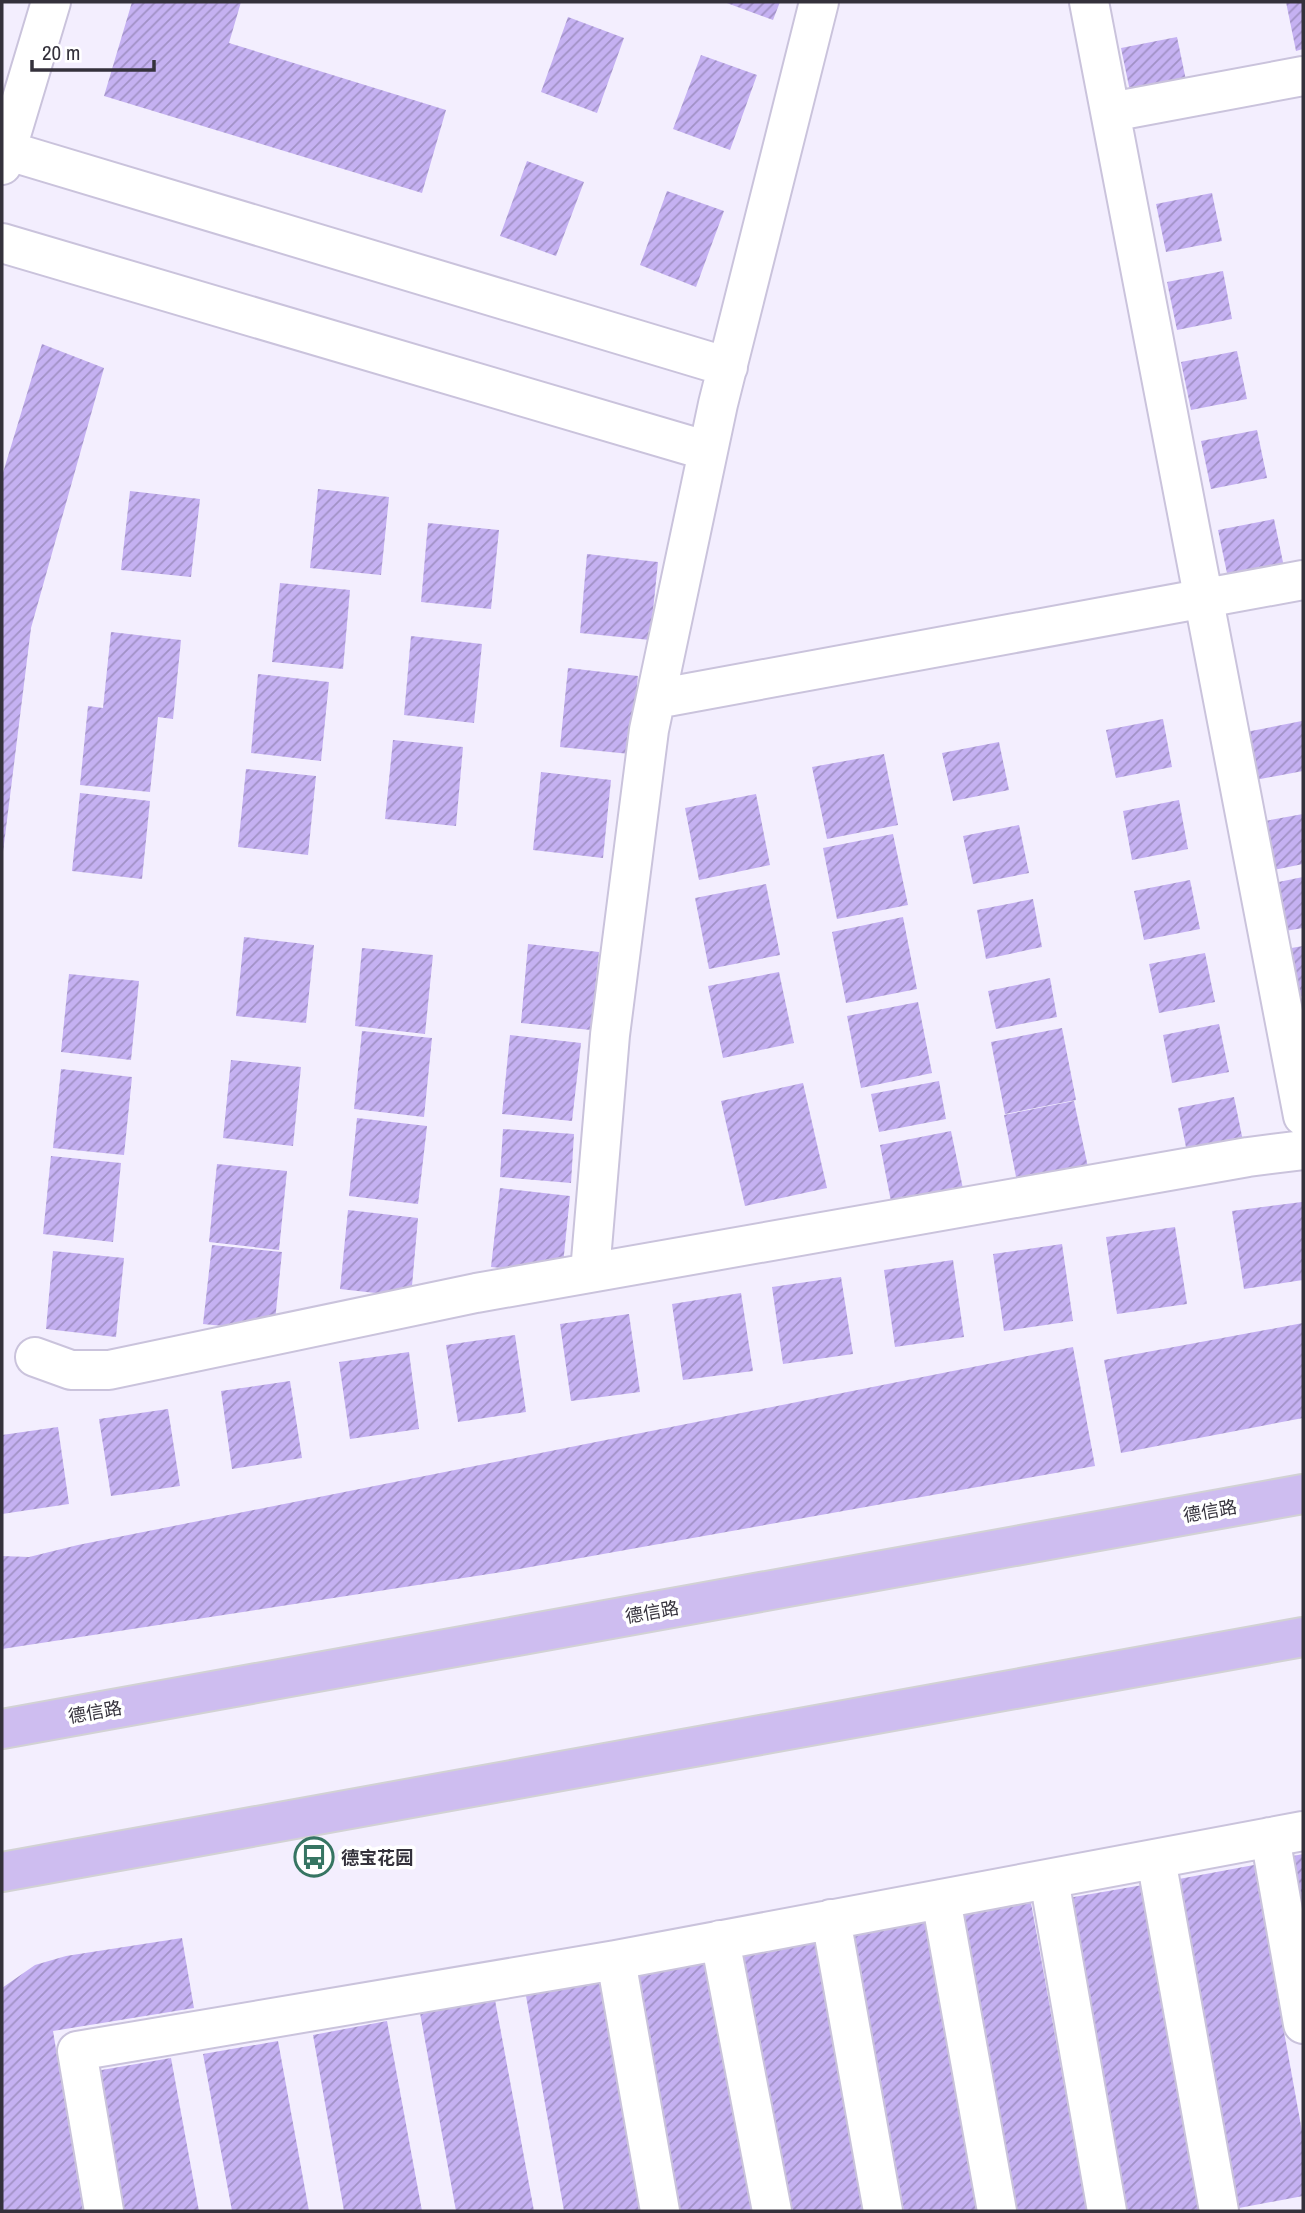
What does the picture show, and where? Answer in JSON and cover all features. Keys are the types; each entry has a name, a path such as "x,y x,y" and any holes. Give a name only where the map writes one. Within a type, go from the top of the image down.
{"main road":[{"name":"德信路","path":"2,1729 1303,1494"},
{"path":"2,1872 1303,1637"},
{"path":"2,1900 51,1863"}],"street":[{"path":"51,2 3,155 727,368"},
{"path":"590,1272 611,1022 649,730 727,368 819,2"},
{"path":"1089,2 1303,1116"},
{"path":"1111,112 1303,76"},
{"path":"2,243 708,451"},
{"path":"656,699 1303,580"},
{"path":"35,1357 71,1370 109,1370 476,1293 1248,1157 1303,1150"},
{"path":"104,2211 77,2051 616,1960 1287,1834 1303,2024"},
{"path":"1156,1859 1219,2211"},
{"path":"1049,1879 1107,2211"},
{"path":"941,1899 997,2211"},
{"path":"831,1919 883,2211"},
{"path":"720,1941 772,2211"},
{"path":"616,1960 660,2211"}],"building":[{"path":"132,2 241,2 229,43 446,110 422,193 104,96"},
{"path":"724,2 780,2 773,20"},
{"path":"1286,2 1303,2 1303,49 1296,51"},
{"path":"568,17 624,38 597,113 541,92"},
{"path":"1177,37 1187,85 1131,96 1121,48"},
{"path":"701,55 757,75 730,150 673,129"},
{"path":"527,161 584,182 556,256 500,236"},
{"path":"667,191 724,211 696,287 640,265"},
{"path":"1212,193 1222,241 1166,252 1156,204"},
{"path":"1223,271 1232,319 1177,330 1167,282"},
{"path":"42,344 104,368 31,628 2,860 2,476"},
{"path":"1237,351 1247,399 1191,410 1181,362"},
{"path":"1257,430 1267,478 1211,489 1201,441"},
{"path":"318,489 389,497 381,575 310,568"},
{"path":"130,491 200,499 191,577 121,570"},
{"path":"1274,519 1284,567 1228,578 1218,530"},
{"path":"428,523 499,530 491,609 421,602"},
{"path":"587,554 658,562 650,640 580,633"},
{"path":"280,583 350,590 343,669 272,662"},
{"path":"111,632 181,640 173,719 158,717 150,792 80,785 88,706 103,708"},
{"path":"411,636 482,644 474,723 404,715"},
{"path":"568,668 638,676 630,754 560,747"},
{"path":"258,674 329,682 321,761 251,753"},
{"path":"1163,719 1172,767 1116,778 1106,730"},
{"path":"1302,721 1303,771 1255,780 1246,732"},
{"path":"393,740 463,747 456,826 385,819"},
{"path":"999,742 1009,790 953,801 942,753"},
{"path":"884,754 898,825 827,839 812,767"},
{"path":"246,769 316,776 308,855 238,847"},
{"path":"541,772 611,780 603,858 533,850"},
{"path":"80,793 150,801 142,879 72,871"},
{"path":"756,794 770,865 699,880 685,808"},
{"path":"1179,800 1188,849 1132,860 1123,811"},
{"path":"1303,814 1303,864 1269,871 1259,822"},
{"path":"1019,825 1029,873 973,884 963,836"},
{"path":"893,834 908,905 837,919 823,848"},
{"path":"1303,877 1303,928 1279,932 1269,884"},
{"path":"1190,880 1200,929 1144,940 1134,891"},
{"path":"766,884 780,955 709,969 695,898"},
{"path":"1033,899 1042,947 986,959 977,910"},
{"path":"903,917 917,989 846,1003 832,932"},
{"path":"244,937 314,945 306,1023 236,1016"},
{"path":"528,944 599,952 591,1030 521,1023"},
{"path":"1303,946 1303,996 1290,998 1280,950"},
{"path":"362,948 433,955 425,1034 355,1026"},
{"path":"1205,953 1215,1002 1159,1013 1149,964"},
{"path":"779,972 794,1043 723,1058 708,986"},
{"path":"69,974 139,981 131,1060 61,1052"},
{"path":"1050,978 1057,1017 996,1029 988,991"},
{"path":"918,1002 932,1073 861,1088 847,1016"},
{"path":"1219,1024 1229,1072 1172,1083 1163,1035"},
{"path":"1062,1028 1076,1100 1005,1114 991,1042"},
{"path":"362,1031 432,1038 424,1117 354,1109"},
{"path":"510,1035 581,1043 572,1121 502,1114"},
{"path":"231,1060 301,1067 293,1146 223,1138"},
{"path":"61,1069 132,1077 124,1155 53,1148"},
{"path":"939,1081 946,1119 879,1132 871,1094"},
{"path":"803,1083 827,1188 745,1206 721,1101"},
{"path":"1234,1097 1244,1146 1188,1157 1178,1108"},
{"path":"1074,1101 1089,1172 1018,1187 1004,1115"},
{"path":"357,1118 427,1126 418,1204 349,1196"},
{"path":"503,1129 574,1134 571,1183 500,1177"},
{"path":"951,1131 966,1203 894,1217 880,1145"},
{"path":"51,1156 121,1163 113,1242 43,1234"},
{"path":"217,1164 287,1171 279,1250 209,1242"},
{"path":"500,1188 570,1196 562,1274 491,1267"},
{"path":"1302,1202 1303,1280 1244,1289 1232,1211"},
{"path":"348,1210 418,1218 411,1297 340,1289"},
{"path":"1175,1227 1187,1304 1117,1314 1106,1237"},
{"path":"1062,1244 1073,1321 1004,1331 993,1254"},
{"path":"212,1245 282,1252 274,1331 203,1324"},
{"path":"53,1251 124,1258 116,1337 46,1329"},
{"path":"953,1260 964,1337 895,1347 884,1270"},
{"path":"841,1277 853,1354 783,1364 772,1287"},
{"path":"741,1293 753,1371 683,1380 672,1304"},
{"path":"629,1314 640,1392 571,1401 560,1324"},
{"path":"1303,1323 1303,1418 1121,1453 1104,1360"},
{"path":"515,1335 526,1412 458,1422 446,1345"},
{"path":"1073,1347 1095,1466 502,1572 2,1649 2,1556 29,1557 78,1545"},
{"path":"409,1352 419,1429 350,1439 339,1362"},
{"path":"290,1381 302,1458 232,1469 221,1391"},
{"path":"168,1409 180,1486 111,1496 99,1419"},
{"path":"58,1427 69,1504 2,1514 2,1435"},
{"path":"1303,1854 1303,1935 1288,1857"},
{"path":"1254,1865 1303,2137 1303,2196 1239,2208 1179,1879"},
{"path":"1143,1885 1203,2211 1126,2211 1068,1898"},
{"path":"1031,1903 1087,2211 1009,2211 956,1917"},
{"path":"929,1922 982,2211 904,2211 854,1935"},
{"path":"182,1938 194,2008 53,2031 83,2211 2,2211 2,1988 35,1965 66,1956"},
{"path":"818,1940 867,2211 789,2211 743,1954"},
{"path":"709,1962 755,2211 677,2211 634,1976"},
{"path":"600,1982 642,2211 564,2211 526,1996"},
{"path":"495,2000 534,2211 456,2211 420,2013"},
{"path":"387,2021 422,2211 344,2211 313,2035"},
{"path":"278,2041 309,2211 232,2211 203,2054"},
{"path":"171,2058 199,2211 122,2211 96,2071"}],"place":[{"name":"德宝花园","path":"314,1857"}]}
